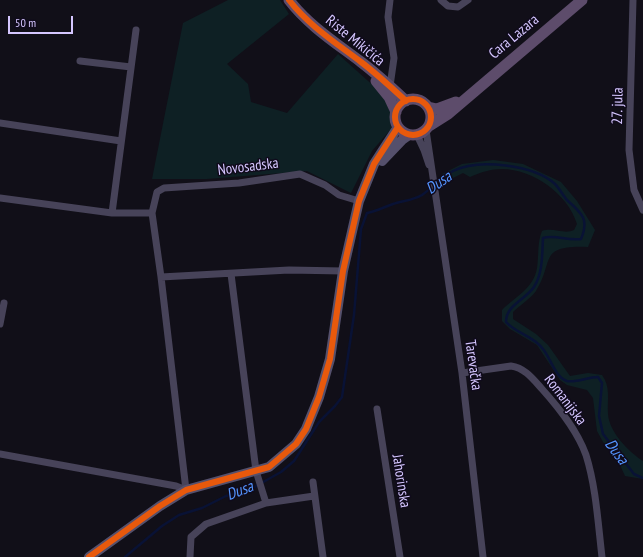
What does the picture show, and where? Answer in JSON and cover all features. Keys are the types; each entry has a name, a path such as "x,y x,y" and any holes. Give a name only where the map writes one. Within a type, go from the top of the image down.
{"main road":[{"name":"Riste Mikičića","path":"289,0 297,11 343,49 364,64 406,101"},
{"name":"Cara Lazara","path":"420,132 448,114 466,97 582,0"},
{"name":"Riste Mikičića","path":"364,64 389,97 396,112"},
{"name":"Cara Lazara","path":"428,107 437,109 445,107 466,97"},
{"path":"369,176 386,156 420,132 431,116 428,107 418,100 406,101 400,105 396,112 398,127"},
{"path":"398,127 420,132"},
{"path":"89,557 160,506 186,490 257,474 269,467 296,444 306,428 314,410 330,360 343,271 359,201 378,157 398,127"}],"street":[{"path":"390,0 388,17 394,58 390,86"},
{"path":"442,0 448,6 458,7 468,0"},
{"name":"27. jula","path":"633,0 630,150 634,190 643,210"},
{"path":"112,213 136,30"},
{"path":"80,62 131,67"},
{"path":"0,123 121,141"},
{"path":"420,132 432,177"},
{"path":"420,132 431,149 432,177"},
{"name":"Novosadska","path":"186,490 152,213 157,192 164,188 238,183 300,174 325,185 339,195 359,201"},
{"name":"Tarevačka","path":"432,177 462,373 483,557"},
{"path":"0,198 112,213 152,213"},
{"path":"161,277 289,270 343,271"},
{"path":"231,274 257,474 265,500"},
{"path":"0,324 4,303"},
{"name":"Romanijska","path":"462,373 512,366 519,367 526,372 554,402 570,424 585,454 592,482 602,557"},
{"name":"Jahorinska","path":"378,409 400,557"},
{"path":"0,454 176,486 186,490"},
{"path":"313,482 323,557"},
{"path":"190,557 191,537 197,530 206,524 226,518 265,500 314,496"}],"shaded area":[{"path":"228,0 280,0 289,14 227,64 248,84 251,102 287,113 338,54 377,89 390,106 391,129 372,151 351,193 307,171 207,179 152,179 183,23"},
{"path":"493,160 523,164 561,182 577,201 595,230 588,247 572,247 554,252 547,263 542,280 536,291 513,312 513,319 536,334 548,345 570,376 588,373 602,375 608,389 609,421 612,428 626,447 643,461 643,479 625,476 615,454 603,442 597,431 593,398 587,390 567,385 560,380 537,345 510,329 502,321 502,310 528,287 535,275 538,263 539,240 542,231 551,230 566,232 574,230 577,224 566,203 557,193 548,185 526,173 502,169 486,171 470,177 463,173 443,183 442,174 462,164"}],"waterway":[{"name":"Dusa","path":"125,557 162,526 179,515 202,508 226,496 249,490 281,472 294,461 319,422 342,397 354,315 361,229 367,213 419,197 453,171 464,167 477,165 491,164 520,168 546,177 555,184 566,199 581,214 584,222 581,239 552,237 543,238 542,263 537,282 530,292 512,307 509,311 506,322 535,341 546,353 556,372 563,379 567,381 574,381 598,377 602,383 599,416 603,434 634,474 643,478"}],"cycle path":[{"path":"289,0 314,26 373,71 406,101"},
{"path":"417,99 426,104 430,110 431,117 430,124 426,130 417,135 409,135 400,130 396,124 395,113 400,104 406,100 417,99"},
{"path":"89,557 160,506 186,490 269,467 296,444 306,429 319,397 330,359 343,271 359,201 374,164 398,127"}]}
